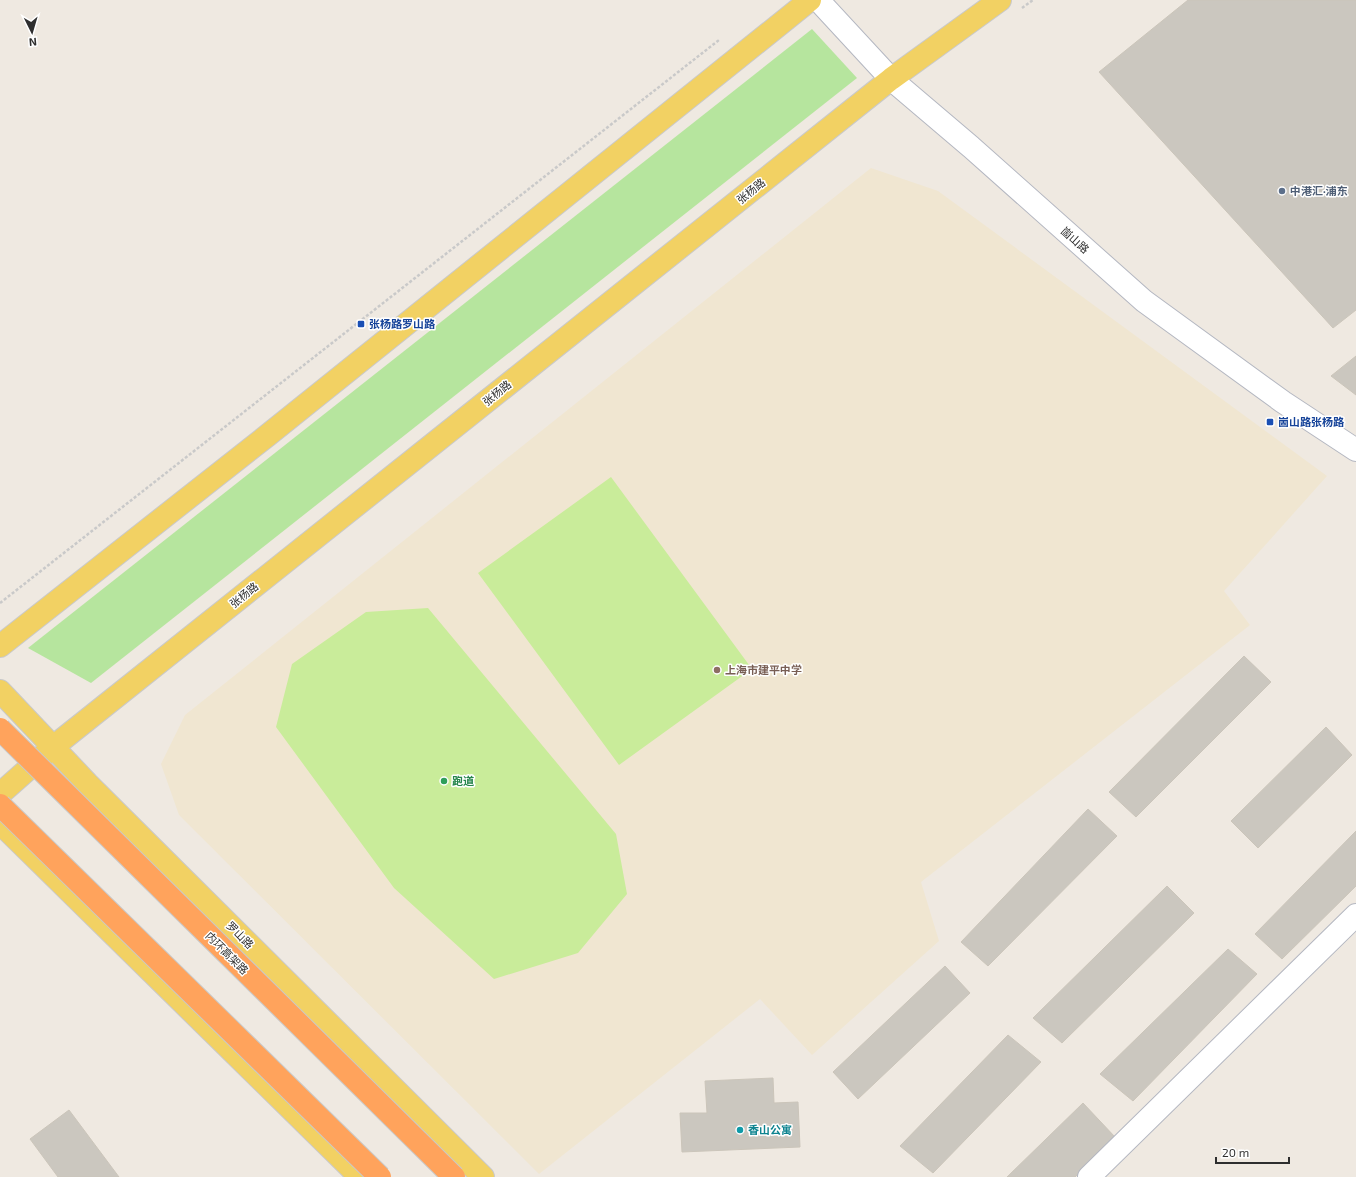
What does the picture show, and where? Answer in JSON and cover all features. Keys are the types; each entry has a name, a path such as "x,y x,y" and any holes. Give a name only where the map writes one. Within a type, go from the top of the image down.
{"highway":[{"name":"内环高架路","path":"0,729 454,1177"},
{"path":"0,805 380,1177"}],"main road":[{"path":"0,646 268,435 810,0"},
{"name":"张杨路","path":"0,794 53,747 891,79 1000,0"},
{"name":"罗山路","path":"0,691 88,784 483,1177"},
{"path":"0,823 360,1177"}],"street":[{"name":"崮山路","path":"818,0 891,79 1144,301 1283,402 1356,450"},
{"path":"1089,1177 1356,915"}],"path":[{"path":"0,604 720,39"}],"shaded area":[{"name":"上海市建平中学","path":"871,168 938,191 1327,476 1224,591 1250,625 921,882 939,941 812,1055 760,999 539,1174 179,815 161,764 185,715"}],"green space":[{"path":"812,29 857,78 91,683 28,648"},
{"path":"611,477 752,669 619,765 478,573"},
{"name":"跑道","path":"428,608 616,834 627,894 578,953 494,979 394,888 276,727 292,664 366,612"}],"building":[{"name":"中港汇·浦东","path":"1188,0 1356,0 1356,310 1333,328 1099,72"},
{"path":"1356,356 1356,395 1331,376"},
{"path":"1244,656 1271,682 1136,817 1109,792"},
{"path":"1326,727 1352,755 1258,848 1231,821"},
{"path":"1088,809 1117,836 988,966 961,942"},
{"path":"1356,831 1356,886 1282,959 1255,934"},
{"path":"1167,886 1194,913 1062,1043 1033,1018"},
{"path":"1228,949 1257,974 1133,1101 1100,1074"},
{"path":"945,966 970,993 858,1099 833,1072"},
{"path":"1008,1035 1041,1062 933,1173 900,1146"},
{"name":"香山公寓","path":"773,1078 774,1103 798,1102 800,1147 682,1152 680,1113 707,1113 705,1081"},
{"path":"1083,1103 1115,1137 1075,1177 1007,1177"},
{"path":"69,1110 119,1177 58,1177 30,1139"}],"place":[{"name":"中港汇·浦东","path":"1282,191"},
{"name":"张杨路罗山路","path":"361,324"},
{"name":"崮山路张杨路","path":"1270,422"},
{"name":"上海市建平中学","path":"717,670"},
{"name":"跑道","path":"444,781"},
{"name":"香山公寓","path":"740,1130"}]}
